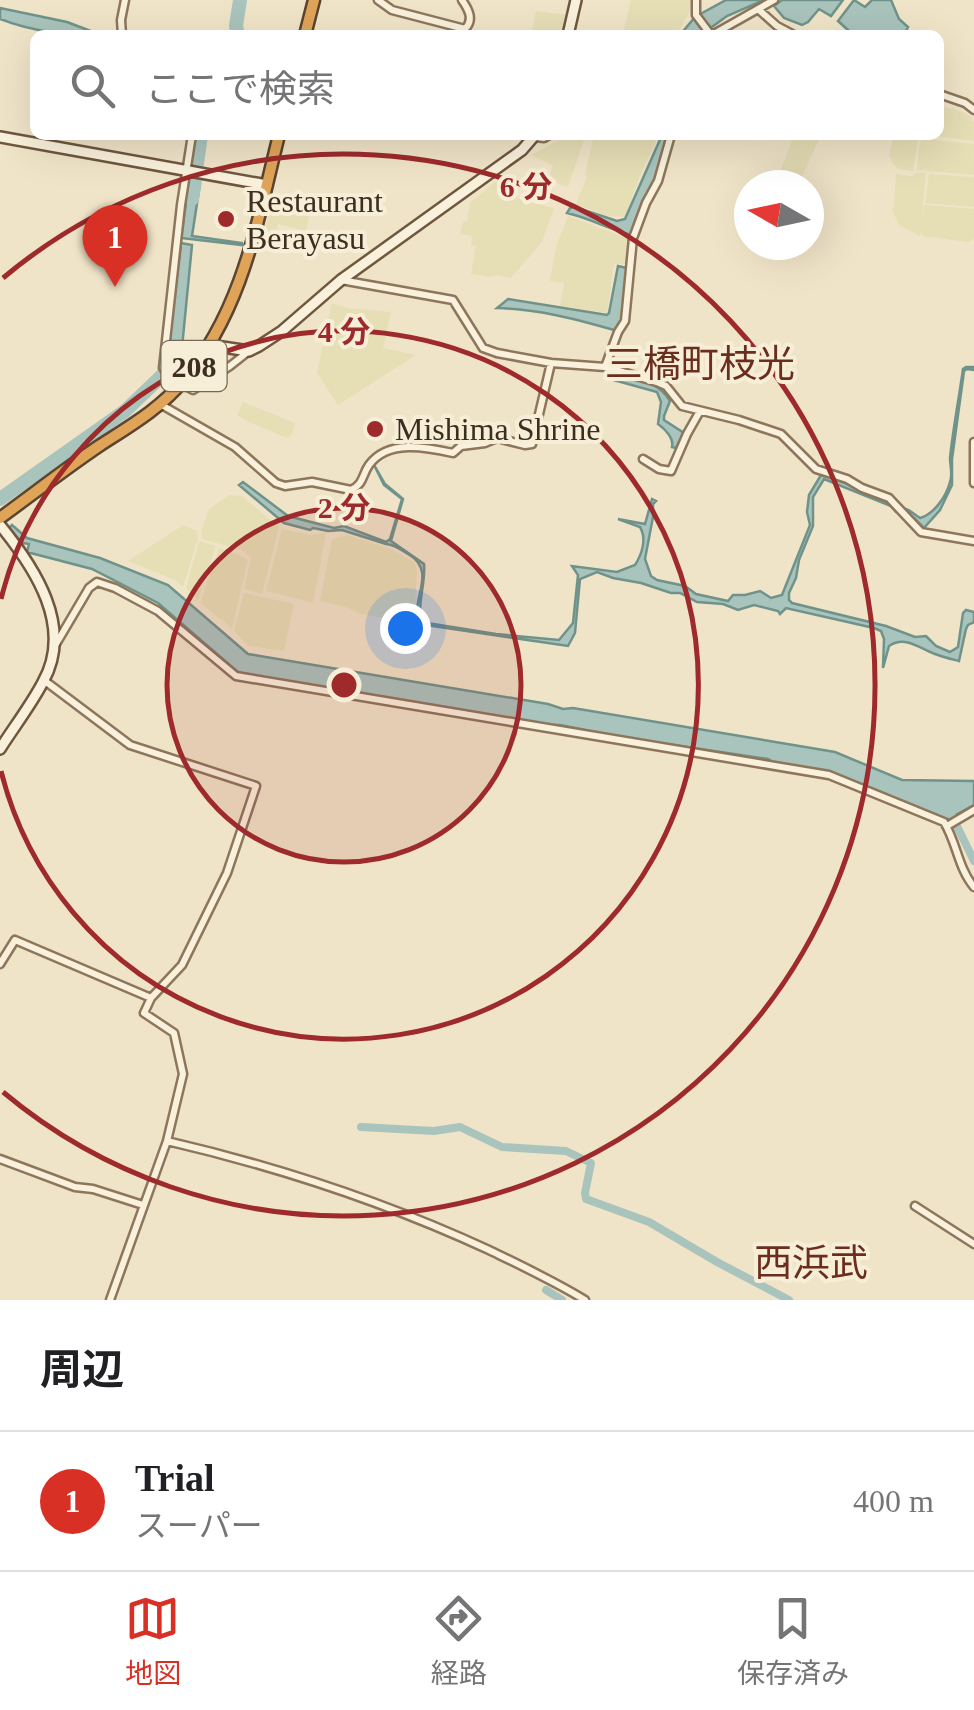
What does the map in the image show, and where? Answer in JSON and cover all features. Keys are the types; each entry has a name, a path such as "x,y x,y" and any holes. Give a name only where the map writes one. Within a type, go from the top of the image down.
{"highway":[{"path":"306,30 314,0"},
{"name":"208","path":"0,522 66,468 160,404 209,345 240,287 279,140"}],"main road":[{"path":"569,30 576,0"},
{"path":"0,137 267,184"},
{"path":"209,345 250,351 282,330 341,280 510,160 530,140"},
{"path":"0,522 34,570 48,605 56,646 44,681 0,749"}],"street":[{"path":"122,30 125,0"},
{"path":"378,0 392,10 465,30 470,18 462,0"},
{"path":"696,0 696,15 708,30"},
{"path":"721,30 774,0"},
{"path":"758,8 784,30"},
{"path":"944,95 966,102 974,110"},
{"path":"191,140 162,368 193,390 250,351"},
{"path":"605,367 625,321 634,238 658,181 670,140"},
{"path":"341,280 454,300 482,348 496,353 550,363 605,367 657,382 666,386 682,406 781,434 816,469 889,498 922,532 974,541"},
{"path":"160,404 235,447 276,483 285,486 312,482 351,490 362,482 369,465 390,448 428,448 453,453 467,444 497,438 532,444 550,363"},
{"path":"643,460 672,471 700,411"},
{"path":"974,442 974,482"},
{"path":"56,646 89,588 97,582 158,611 236,676 829,775 949,825 962,869 974,886"},
{"path":"44,681 130,745 256,786 227,874 182,965 151,998 144,1013 174,1033 183,1074 168,1141 110,1300"},
{"path":"949,825 974,810"},
{"path":"0,964 15,940 151,998"},
{"path":"168,1141 295,1174 375,1201 520,1265 585,1300"},
{"path":"0,1159 75,1187 144,1206"},
{"path":"915,1206 974,1244"}],"shaded area":[{"path":"631,0 691,0 679,30 624,30"},
{"path":"536,11 567,15 563,30 532,30"},
{"path":"944,107 971,116 974,141 944,137"},
{"path":"559,140 584,140 568,187 548,180 553,165 531,155"},
{"path":"593,140 657,140 625,217 607,216 576,204"},
{"path":"792,140 819,140 805,170 781,170"},
{"path":"893,140 918,140 913,171 898,169 889,155"},
{"path":"921,141 974,144 974,175 917,170"},
{"path":"926,173 921,222 924,205 974,209 974,239 968,242 922,236 921,230 920,236 899,225 892,210 896,174"},
{"path":"929,174 974,177 974,207 925,203"},
{"path":"495,182 523,201 554,208 542,242 511,278 471,274 476,246 471,245 472,236 460,234 470,203"},
{"path":"272,200 311,209 306,231 278,224 272,253 261,246"},
{"path":"568,216 629,239 627,264 614,264 607,313 560,306 564,283 550,281 556,247"},
{"path":"332,303 391,312 383,348 416,355 338,405 317,373"},
{"path":"243,402 295,423 292,434 287,438 237,415"},
{"path":"230,495 242,496 279,527 262,594 244,589 251,558 242,550 202,539 209,509"},
{"path":"183,525 197,531 198,538 183,587 128,561"},
{"path":"282,529 311,535 326,533 313,603 266,591"},
{"path":"348,535 391,549 414,562 414,623 360,614 320,601 332,539"},
{"path":"199,541 216,546 198,600 186,588"},
{"path":"219,548 248,560 232,628 200,603"},
{"path":"244,593 294,604 284,651 248,646 234,631"}],"water":[{"path":"726,0 764,0 727,16 708,30 684,30 695,17"},
{"path":"782,0 843,0 831,16 819,9 802,25 784,18 774,6"},
{"path":"854,0 865,7 872,0 891,0 899,19 908,27 848,30 838,21"},
{"path":"0,8 88,30 44,30 0,19"},
{"path":"660,140 666,140 658,175 643,200 632,235 567,213 575,207 617,221 625,219"},
{"path":"189,182 200,184 192,236 242,245 181,238"},
{"path":"181,243 192,245 180,368 175,375 166,366"},
{"path":"618,266 627,268 622,322 614,330 542,312 497,308 508,299 607,315"},
{"path":"974,367 964,371 952,485 940,510 924,528 907,511 896,512 891,506 824,479 813,497 813,526 789,593 792,603 915,637 926,636 950,652 958,647 963,613 974,612 959,661 901,642 889,646 883,668 884,639 881,631 874,628 786,608 780,614 754,605 738,610 723,604 697,602 680,593 597,572 580,579 575,633 568,646 423,622 559,640 573,623 578,575 572,566 617,572 635,565 643,546 642,532 640,527 618,519 645,524 652,499 656,501 645,559 651,576 685,586 696,594 728,601 733,595 760,591 771,598 782,595 810,525 809,495 821,475 860,489 898,509 908,510 920,518 939,504 951,479 950,458 963,369"},
{"path":"610,374 644,382 665,394 670,401 664,420 684,433 676,448 658,424 661,402 657,392 610,379"},
{"path":"373,463 385,484 403,499 391,541 424,564 421,620 417,610 422,571 408,554 342,530 310,530 284,523 239,485 243,482 288,516 334,528 344,526 386,542 402,499 384,485"},
{"path":"12,525 27,538 100,558 168,585 248,654 835,752 902,780 974,781 974,805 948,819 932,816 831,772 768,759 239,673 158,603 92,569 27,552 29,544 8,529"}],"waterway":[{"path":"237,30 240,0"},
{"path":"192,199 200,140"},
{"path":"0,499 125,411 172,366 172,359"},
{"path":"952,816 974,861"},
{"path":"361,1127 434,1131 460,1127 502,1147 566,1151 591,1163 586,1199 649,1222 789,1300"},
{"path":"546,1290 562,1300"}],"place":[{"name":"Restaurant Berayasu","path":"226,219"},
{"name":"Trial","path":"115,287"},
{"name":"Mishima Shrine","path":"375,429"}],"district":[{"name":"三橋町枝光","path":"700,364"},
{"name":"西浜武","path":"811,1263"}]}
